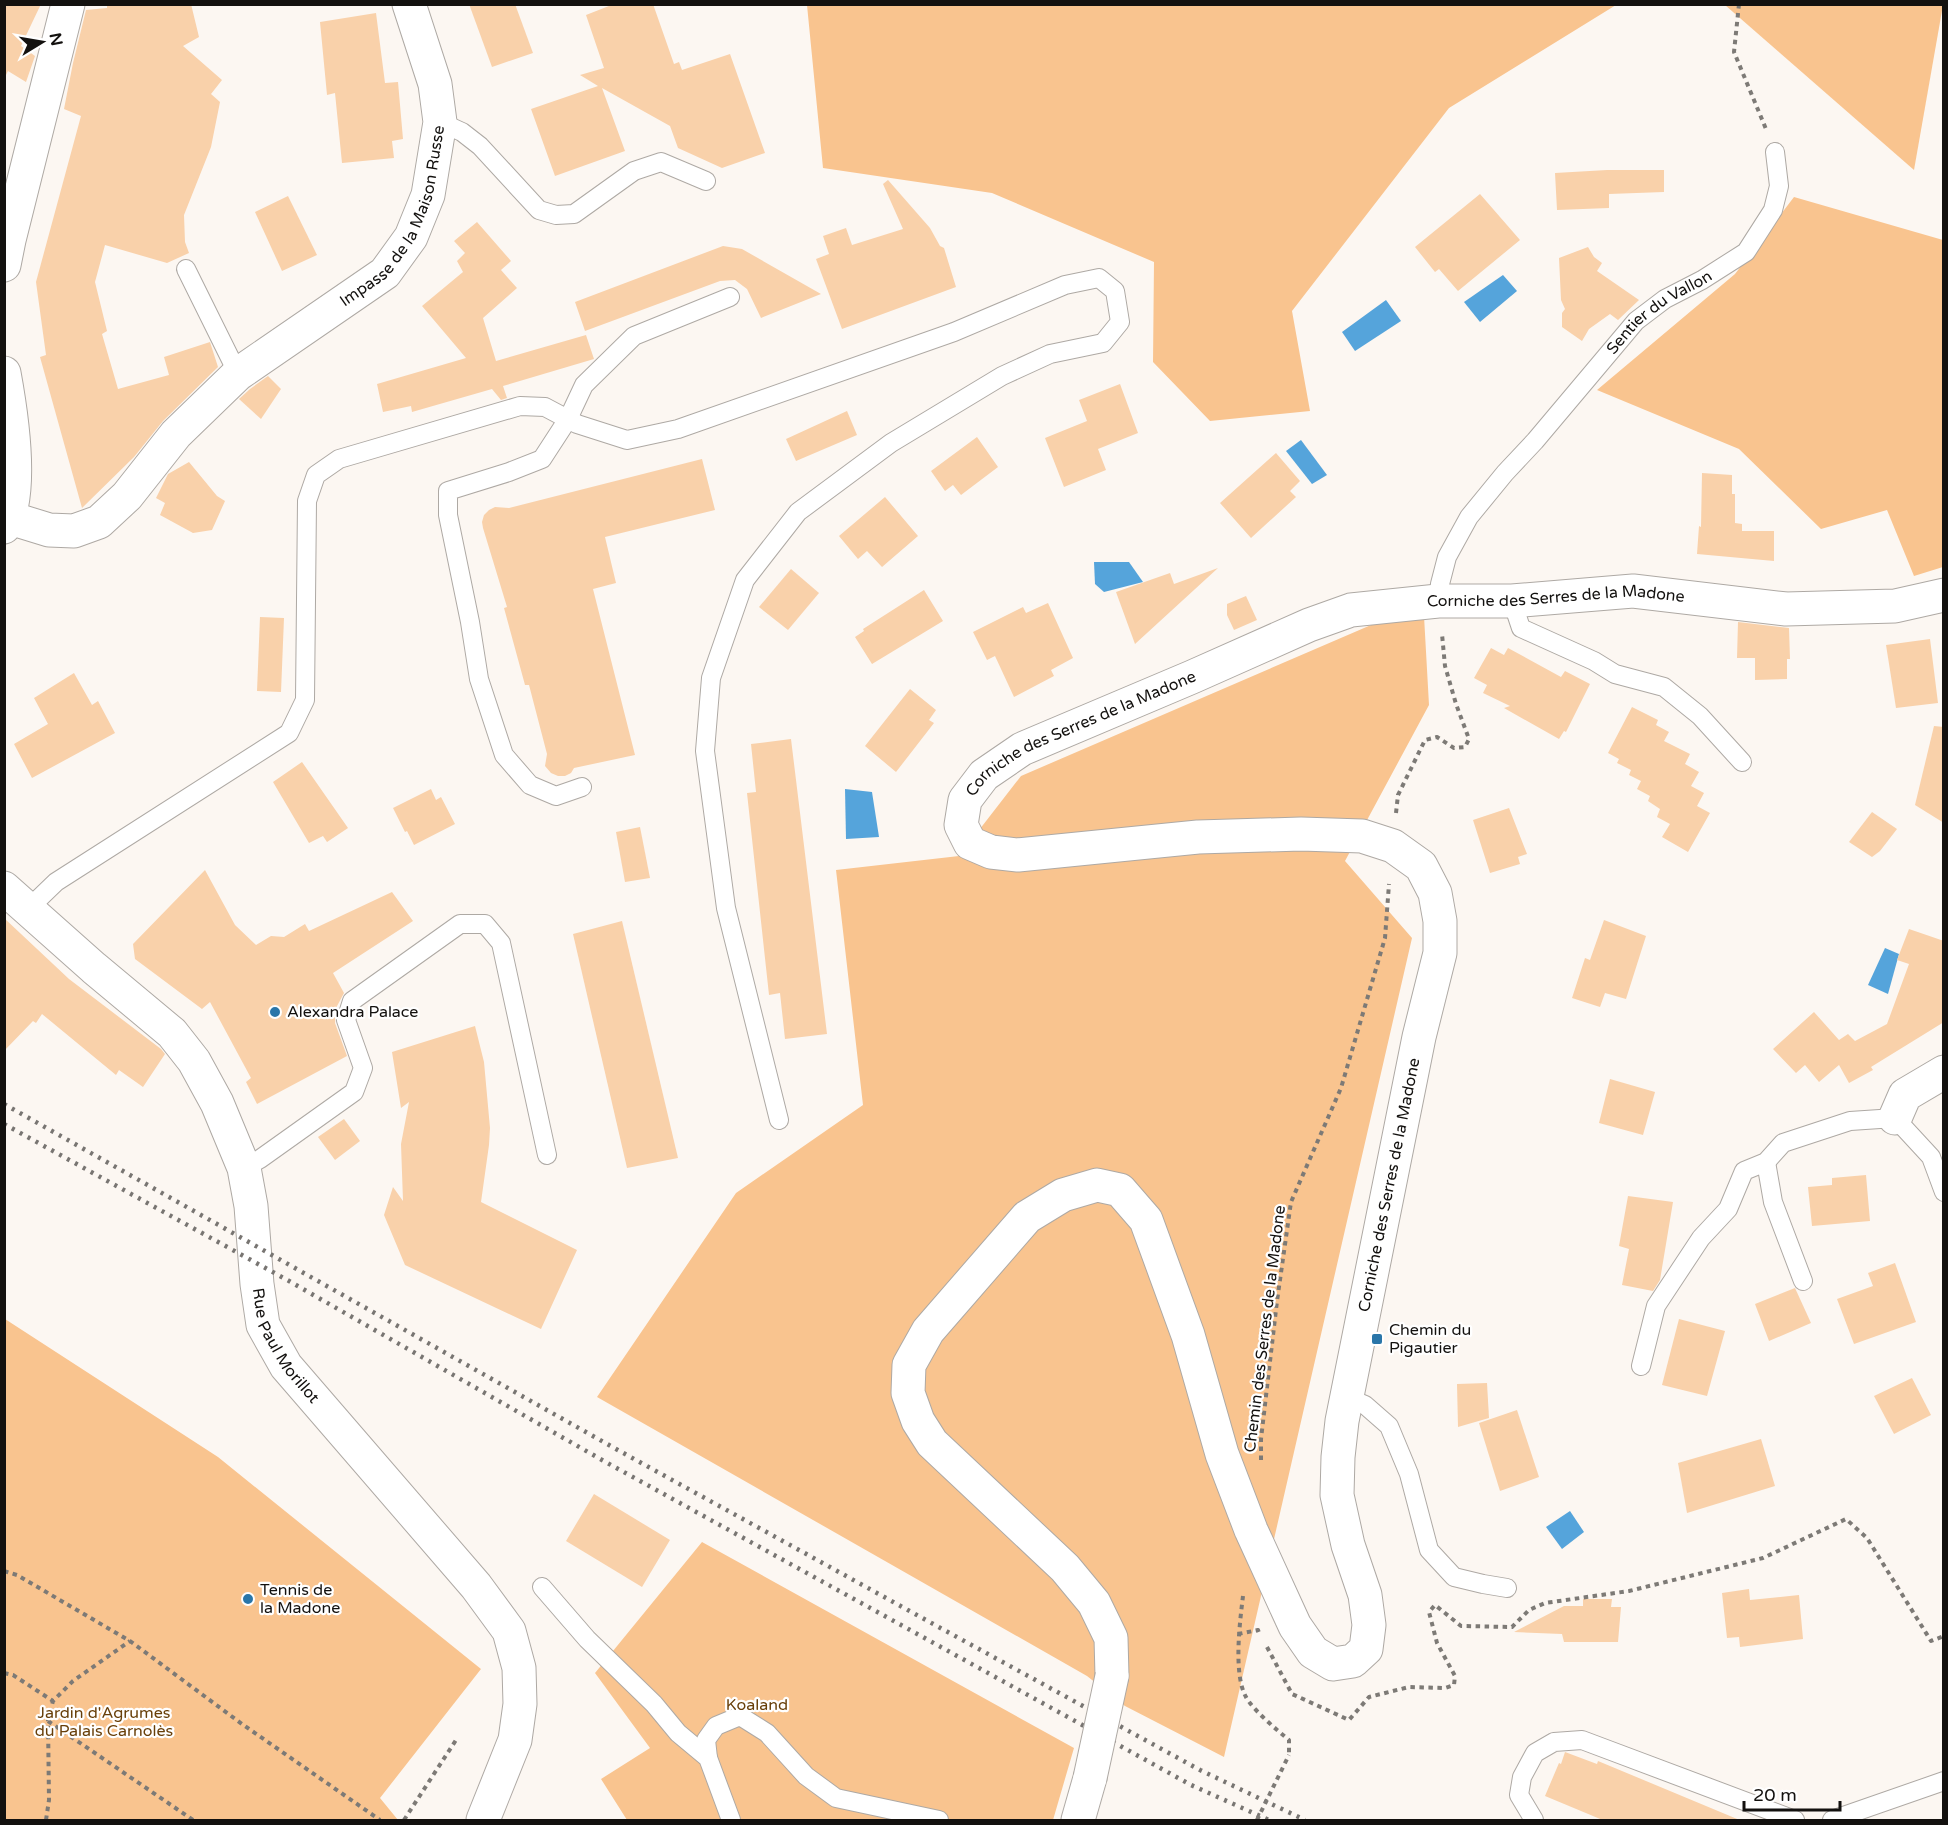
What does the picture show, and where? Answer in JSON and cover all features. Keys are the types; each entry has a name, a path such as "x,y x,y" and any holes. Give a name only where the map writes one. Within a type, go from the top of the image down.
{"street":[{"path":"4,265 68,4"},
{"name":"Impasse de la Maison Russe","path":"7,523 49,530 74,531 99,522 127,496 176,434 238,374 385,273 411,237 428,195 440,123 435,84 409,4"},
{"path":"4,373 12,423 15,478 7,523"},
{"name":"Corniche des Serres de la Madone","path":"1078,1821 1090,1778 1112,1676 1111,1638 1094,1603 1065,1568 932,1443 918,1421 908,1394 909,1365 928,1331 1027,1217 1063,1195 1097,1185 1120,1190 1146,1220 1188,1335 1222,1454 1251,1530 1295,1626 1313,1652 1334,1664 1353,1661 1366,1649 1369,1625 1365,1594 1348,1545 1337,1495 1338,1457 1346,1397 1419,1037 1440,953 1440,921 1435,893 1421,866 1393,846 1362,836 1301,834 1198,837 1018,855 991,852 970,843 961,825 965,800 984,775 1022,749 1309,625 1351,610 1438,601 1512,601 1633,591 1786,609 1895,606 1944,596"},
{"name":"Rue Paul Morillot","path":"16,899 172,1033 194,1060 217,1103 244,1168 251,1206 257,1284 263,1324 286,1366 476,1586 509,1631 519,1668 520,1704 515,1740 483,1821"},
{"path":"1894,1118 1905,1095 1944,1072"}],"lane":[{"path":"440,123 462,132 480,146 539,210 556,215 574,213 634,171 661,162 706,181"},
{"name":"Sentier du Vallon","path":"1438,601 1447,557 1469,518 1636,321 1665,299 1702,280 1746,252 1773,210 1779,186 1775,152"},
{"path":"186,269 238,374"},
{"path":"16,899 56,882 290,734 305,700 308,501 316,475 339,459 520,406 545,407 577,424 627,440 678,429 954,332 1065,285 1099,278 1115,291 1120,322 1103,343 1050,354 1002,376 891,443 798,512 745,579 711,678 705,751 726,908 779,1120"},
{"path":"582,787 556,796 530,785 504,755 479,680 470,622 448,515 448,491 542,459 584,386 634,336 730,297"},
{"path":"1512,601 1521,628 1594,661 1615,674 1664,687 1700,716 1742,762"},
{"path":"244,1168 354,1092 363,1068 346,1020 352,1001 460,924 485,924 501,942 547,1155"},
{"path":"1641,1366 1656,1306 1701,1238 1728,1209 1744,1171 1766,1162 1783,1143 1850,1121 1894,1118 1937,1154 1944,1192"},
{"path":"1766,1162 1773,1203 1803,1281"},
{"path":"1346,1397 1365,1405 1389,1426 1409,1474 1429,1550 1454,1576 1507,1588"},
{"path":"542,1587 587,1639 654,1704 678,1733 708,1758"},
{"path":"731,1821 708,1758 706,1740 716,1726 740,1716 767,1733 806,1776 836,1798 939,1821"},
{"path":"1534,1821 1519,1795 1522,1777 1535,1753 1554,1742 1582,1740 1795,1821"},
{"path":"1832,1821 1944,1781"}],"path":[{"path":"1740,4 1734,52 1775,152"},
{"name":"Chemin des Serres de la Madone","path":"1261,1470 1262,1428 1291,1202 1341,1088 1385,938 1398,795 1425,740 1437,737 1454,748 1465,747 1469,739 1445,666 1438,601"},
{"path":"1238,1634 1258,1630 1292,1694 1349,1719 1369,1697 1409,1687 1444,1688 1454,1684 1455,1676 1437,1643 1429,1612 1436,1605 1461,1626 1512,1627 1529,1610 1545,1603 1629,1592 1763,1558 1846,1519 1867,1538 1931,1641 1944,1636"},
{"path":"4,1570 17,1575 130,1641 242,1724 380,1821"},
{"path":"1244,1593 1238,1634 1241,1679 1246,1698 1271,1725 1289,1740 1288,1755 1257,1821"},
{"path":"46,1821 49,1800 48,1720 53,1701 73,1681 130,1641"},
{"path":"4,1673 13,1675 53,1701"},
{"path":"48,1720 193,1821"},
{"path":"404,1821 456,1740"}],"green space":[{"path":"807,4 1616,5 1449,108 1292,311 1310,411 1210,421 1153,362 1154,262 992,193 823,168"},
{"path":"1725,5 1943,5 1914,170"},
{"path":"1794,197 1943,240 1943,567 1914,576 1887,510 1821,529 1739,449 1597,390 1735,274"},
{"path":"1424,616 1429,705 1345,861 1412,938 1224,1757 1125,1706 1087,1676 597,1397 736,1193 863,1105 836,870 959,856 1021,776 1378,622"},
{"name":"Tennis de la Madone","path":"5,1319 218,1457 481,1669 380,1798 398,1820 5,1820"},
{"name":"Koaland","path":"702,1542 1074,1748 1053,1820 627,1820 601,1779 650,1748 595,1673"}],"water":[{"path":"1503,275 1517,291 1480,322 1464,302"},
{"path":"1386,300 1401,321 1355,351 1342,332"},
{"path":"1301,440 1327,475 1312,484 1286,451"},
{"path":"1094,562 1129,562 1143,582 1104,592 1095,584"},
{"path":"845,789 872,792 879,837 846,839"},
{"path":"1885,948 1899,954 1888,994 1868,985"},
{"path":"1570,1511 1584,1532 1562,1549 1546,1527"}],"building":[{"path":"4,4 41,4 21,46 35,56 26,82 8,71 4,79"},
{"path":"107,4 191,4 199,37 183,46 222,80 211,94 220,102 211,147 184,215 185,242 189,253 167,263 105,245 95,282 107,331 102,334 118,389 169,375 164,357 210,342 218,367 163,421 134,457 82,508 40,357 46,355 36,282 81,116 64,109 86,10 107,8"},
{"path":"469,4 515,4 533,53 492,67"},
{"path":"614,4 653,4 674,64 679,62 682,70 730,54 765,153 722,168 678,148 670,126 602,88 625,151 555,176 531,109 598,86 580,75 604,68 586,15"},
{"path":"376,13 385,83 398,82 403,139 392,141 394,158 342,163 335,93 327,95 320,22"},
{"path":"1664,170 1664,192 1609,194 1609,208 1557,210 1555,173"},
{"path":"888,180 930,228 940,246 944,248 956,287 842,329 816,259 829,254 823,236 846,228 852,245 903,229 883,184"},
{"path":"1480,194 1520,240 1458,291 1439,269 1435,272 1415,247"},
{"path":"288,196 317,255 282,271 255,212"},
{"path":"477,222 511,261 501,270 517,288 483,318 496,361 586,335 594,359 503,386 507,398 501,400 492,389 412,412 411,406 383,412 377,384 466,358 422,306 463,272 457,261 465,253 454,241"},
{"path":"723,246 742,249 821,294 761,318 747,289 735,280 720,281 585,331 575,302"},
{"path":"1588,247 1594,257 1602,263 1597,271 1639,300 1618,320 1610,314 1589,329 1582,341 1562,327 1562,313 1565,309 1561,300 1559,258"},
{"path":"268,376 281,389 261,419 239,399"},
{"path":"1120,384 1138,433 1098,449 1106,470 1064,487 1045,438 1087,421 1079,400"},
{"path":"847,411 857,435 796,461 786,439"},
{"path":"977,437 998,467 961,495 953,485 945,491 931,471"},
{"path":"1276,453 1300,481 1290,491 1296,497 1251,538 1220,503"},
{"path":"702,459 715,510 605,537 616,583 593,589 635,755 574,768 565,776 551,773 545,766 547,754 529,685 525,685 504,608 507,607 483,528 484,515 495,507 509,508"},
{"path":"189,462 217,496 225,501 212,530 193,533 160,515 165,503 156,498 168,474"},
{"path":"1702,473 1732,475 1732,494 1735,494 1735,523 1742,524 1742,531 1774,531 1774,561 1697,554 1699,526 1701,527"},
{"path":"885,497 918,536 882,567 867,551 858,559 839,536"},
{"path":"1218,568 1135,644 1116,592 1170,573 1174,584"},
{"path":"791,569 819,593 788,630 759,607"},
{"path":"924,590 943,621 872,664 855,637 864,631 863,629"},
{"path":"1246,596 1257,620 1234,630 1227,615 1227,604"},
{"path":"1048,603 1073,658 1051,670 1054,676 1014,697 995,656 987,660 973,632 1023,607 1026,613"},
{"path":"260,617 284,618 281,692 257,691"},
{"path":"1738,622 1789,628 1790,659 1787,659 1787,679 1755,680 1755,658 1737,658"},
{"path":"1930,639 1938,703 1896,708 1886,645"},
{"path":"1491,648 1504,655 1508,648 1561,677 1565,671 1590,684 1566,732 1564,731 1559,739 1504,708 1510,706 1483,693 1487,685 1474,678"},
{"path":"74,673 92,705 98,701 115,733 32,778 14,744 48,724 34,698"},
{"path":"910,689 936,710 929,720 934,723 896,772 865,746"},
{"path":"1632,707 1658,720 1656,725 1669,732 1664,741 1690,754 1685,764 1699,772 1691,786 1704,793 1697,806 1710,813 1688,852 1662,837 1670,824 1657,817 1660,809 1648,801 1650,796 1637,789 1641,781 1629,775 1631,770 1617,763 1619,759 1608,753"},
{"path":"1934,726 1944,727 1944,823 1915,805"},
{"path":"791,739 827,1034 785,1039 780,993 769,995 747,793 756,792 751,744"},
{"path":"302,762 348,828 327,842 323,836 309,843 273,782"},
{"path":"431,789 436,800 441,797 455,824 414,845 393,808"},
{"path":"1509,808 1527,854 1518,857 1520,864 1490,873 1473,820"},
{"path":"1872,812 1897,829 1880,851 1872,857 1849,842"},
{"path":"640,827 650,878 625,882 616,832"},
{"path":"205,870 235,925 256,945 271,936 284,937 305,924 309,931 392,892 413,921 333,973 344,993 336,1008 335,1023 347,1056 257,1104 246,1082 251,1078 210,1002 202,1009 135,959 133,944"},
{"path":"4,918 69,979 161,1049 165,1054 143,1087 119,1070 116,1075 42,1014 36,1023 33,1021 4,1051"},
{"path":"1604,920 1646,936 1626,999 1605,993 1600,1007 1572,998 1585,958 1590,960"},
{"path":"622,921 678,1158 627,1168 573,934"},
{"path":"1909,929 1944,941 1944,1022 1871,1067 1873,1070 1849,1083 1839,1065 1819,1082 1805,1065 1796,1073 1773,1049 1814,1012 1839,1040 1848,1034 1855,1041 1887,1024 1909,964 1897,960"},
{"path":"475,1026 484,1062 490,1128 481,1202 577,1250 541,1329 405,1265 384,1215 393,1187 403,1201 401,1144 409,1102 401,1108 392,1052"},
{"path":"1610,1079 1655,1092 1643,1135 1599,1123"},
{"path":"344,1119 360,1141 335,1160 318,1137"},
{"path":"1866,1175 1870,1221 1812,1226 1808,1187 1832,1185 1832,1178"},
{"path":"1628,1196 1673,1202 1660,1280 1653,1291 1622,1285 1629,1249 1619,1246"},
{"path":"1895,1263 1916,1322 1854,1344 1837,1299 1873,1286 1868,1273"},
{"path":"1795,1288 1811,1323 1769,1341 1755,1304"},
{"path":"1679,1319 1725,1331 1707,1396 1662,1385"},
{"path":"1912,1378 1931,1415 1894,1434 1874,1396"},
{"path":"1487,1383 1489,1418 1458,1427 1457,1384"},
{"path":"1517,1410 1539,1477 1500,1491 1479,1423"},
{"path":"1761,1439 1775,1486 1687,1513 1678,1463"},
{"path":"594,1494 670,1540 642,1587 566,1541"},
{"path":"1749,1589 1750,1600 1799,1595 1803,1639 1740,1647 1739,1637 1727,1638 1722,1593"},
{"path":"1583,1599 1612,1599 1611,1607 1621,1607 1618,1642 1564,1642 1562,1634 1514,1632 1564,1606 1583,1606"},
{"path":"1565,1752 1597,1764 1598,1761 1742,1821 1605,1821 1545,1796"}],"railway":[{"path":"4,1104 616,1449 935,1625 1200,1770 1305,1820"},
{"path":"4,1124 289,1281 602,1460 1191,1785 1269,1820"}],"place":[{"name":"Alexandra Palace","path":"275,1012"},
{"name":"Chemin du Pigautier","path":"1377,1339"},
{"name":"Tennis de la Madone","path":"248,1599"}],"park label":[{"name":"Jardin d'Agrumes du Palais Carnolès","path":"104,1722"}]}
